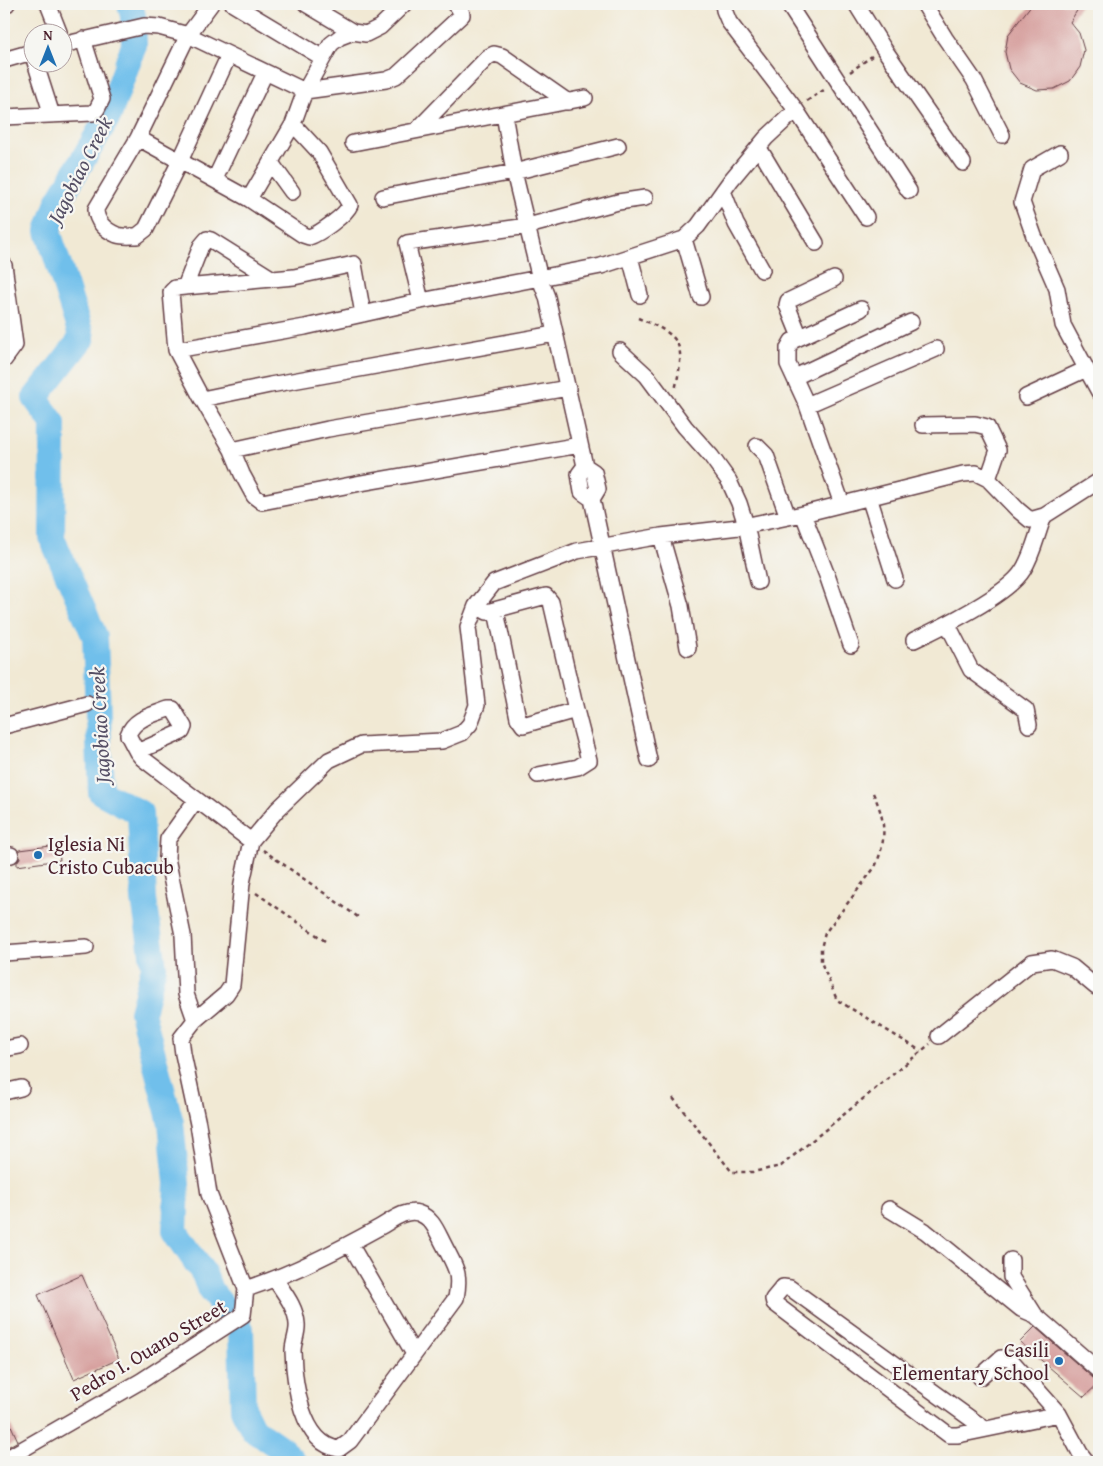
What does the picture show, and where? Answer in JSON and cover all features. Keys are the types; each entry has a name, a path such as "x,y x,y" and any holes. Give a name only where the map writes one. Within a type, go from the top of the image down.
{"street":[{"path":"48,4 55,22"},
{"path":"211,4 188,36 138,138 96,209 96,218 102,225 118,235 137,236 146,229 229,56"},
{"path":"233,4 323,58"},
{"path":"306,4 353,32 366,34 380,27 403,4"},
{"path":"72,40 144,26 158,27 188,36 306,91 386,80 396,76 462,15 461,10 454,4"},
{"path":"723,4 729,22 796,110 866,217"},
{"path":"788,4 909,191"},
{"path":"856,4 884,49 963,163"},
{"path":"924,4 974,80 1002,135"},
{"path":"249,199 294,124 306,91 331,44 340,37 353,32"},
{"path":"4,117 93,112 102,99 83,39"},
{"path":"417,130 488,57 494,54 502,56 568,102"},
{"path":"4,60 22,58"},
{"path":"38,72 52,115"},
{"path":"215,179 265,73"},
{"path":"353,142 585,98"},
{"path":"176,350 305,327 421,301 601,266 684,239 698,226 731,180 766,138 796,110"},
{"path":"504,114 514,172 540,279 547,297 585,466 594,472 598,489 592,499 649,760"},
{"path":"138,138 215,179 308,237 318,233 347,211 350,205 319,152 294,124"},
{"path":"383,197 514,172 618,146"},
{"path":"759,148 816,243"},
{"path":"1060,154 1032,169 1022,202 1034,236 1057,289 1063,325 1099,392"},
{"path":"271,163 292,192"},
{"path":"724,191 736,224 762,270"},
{"path":"421,301 408,243 528,226 618,202 645,198"},
{"path":"185,287 201,246 207,239 274,279"},
{"path":"684,239 701,297"},
{"path":"630,257 640,295"},
{"path":"363,314 354,264 294,277 175,288 171,292 176,350 232,450 254,496 262,502 580,445"},
{"path":"4,265 15,345 4,360"},
{"path":"800,337 787,305 788,301 834,279"},
{"path":"842,504 807,405 788,364 788,348 792,341 861,308"},
{"path":"795,377 911,322"},
{"path":"202,399 554,334"},
{"path":"807,405 936,348"},
{"path":"620,351 647,376 729,482 739,503 746,526 758,582"},
{"path":"1026,396 1082,371 1088,372"},
{"path":"232,450 328,429 568,388"},
{"path":"923,425 975,424 986,427 998,450 988,479"},
{"path":"757,446 766,455 788,517"},
{"path":"242,883 251,841 277,810 329,760 361,744 442,741 462,733 470,724 477,705 468,627 476,606 494,582 577,551 661,536 746,526 803,514 963,474 976,473 988,479 1030,520 1044,516 1099,483"},
{"path":"869,497 895,579"},
{"path":"803,514 851,645"},
{"path":"914,640 948,625 998,593 1019,576 1028,562 1044,516"},
{"path":"661,536 681,606 688,648"},
{"path":"476,606 487,612 546,596 551,602 589,760 578,767 538,775"},
{"path":"496,611 518,718 523,725 576,710"},
{"path":"948,625 972,670 1026,710 1029,725"},
{"path":"4,726 87,704"},
{"path":"137,752 196,800 251,841"},
{"path":"195,1020 186,994 183,935 166,858 168,839 196,800"},
{"name":"Pedro I. Ouano Street","path":"4,1460 141,1381 243,1315 246,1289 209,1194 198,1124 181,1038 195,1020 226,994 232,984 242,883"},
{"path":"4,954 86,947"},
{"path":"939,1036 1032,962 1052,959 1072,967 1096,987 1099,987"},
{"path":"4,1050 20,1046"},
{"path":"4,1092 21,1088"},
{"path":"888,1208 925,1231 1021,1309 1035,1315"},
{"path":"246,1289 275,1279 350,1244 406,1213 418,1213 430,1220 457,1270 459,1281 456,1298 350,1441 339,1449 330,1448 316,1437 302,1411 296,1387 293,1349 297,1324 290,1302 275,1279"},
{"path":"350,1244 414,1354"},
{"path":"1011,1260 1012,1277 1035,1315 1099,1371"},
{"path":"985,1429 790,1288 783,1287 773,1299 774,1303 949,1434 958,1435 1059,1414"},
{"path":"980,1377 1001,1358 1010,1359 1059,1414 1080,1453 1087,1462"}],"path":[{"path":"638,318 669,332 676,339 680,351 681,364 674,390 673,411"},
{"path":"874,793 884,824 881,855 875,868 825,933 821,948 821,962 837,1000 921,1051"},
{"path":"251,841 358,917"},
{"path":"242,883 328,943"},
{"path":"673,1098 732,1172 753,1172 781,1166 939,1036"}],"building":[{"path":"1032,4 1081,4 1070,22 1079,33 1084,50 1080,67 1070,81 1054,89 1037,90 1020,83 1009,69 1005,52 1008,35"},
{"name":"Iglesia Ni Cristo Cubacub","path":"58,845 60,860 17,866 20,858 19,850"},
{"path":"82,1275 119,1359 74,1379 38,1295"},
{"name":"Casili Elementary School","path":"1035,1327 1093,1378 1099,1381 1084,1397 1020,1342"},
{"path":"4,1410 18,1441 4,1449"}],"waterway":[{"name":"Jagobiao Creek","path":"130,4 133,16 134,45 109,115 58,202 48,231 82,338 35,398 53,423 52,538 95,637 101,792 140,813 144,899 154,967 142,1012 171,1123 177,1183 175,1231 204,1274 210,1290 241,1329 243,1409 253,1429 282,1449 294,1462"}],"place":[{"name":"Iglesia Ni Cristo Cubacub","path":"38,855"},
{"name":"Casili Elementary School","path":"1059,1361"}]}
